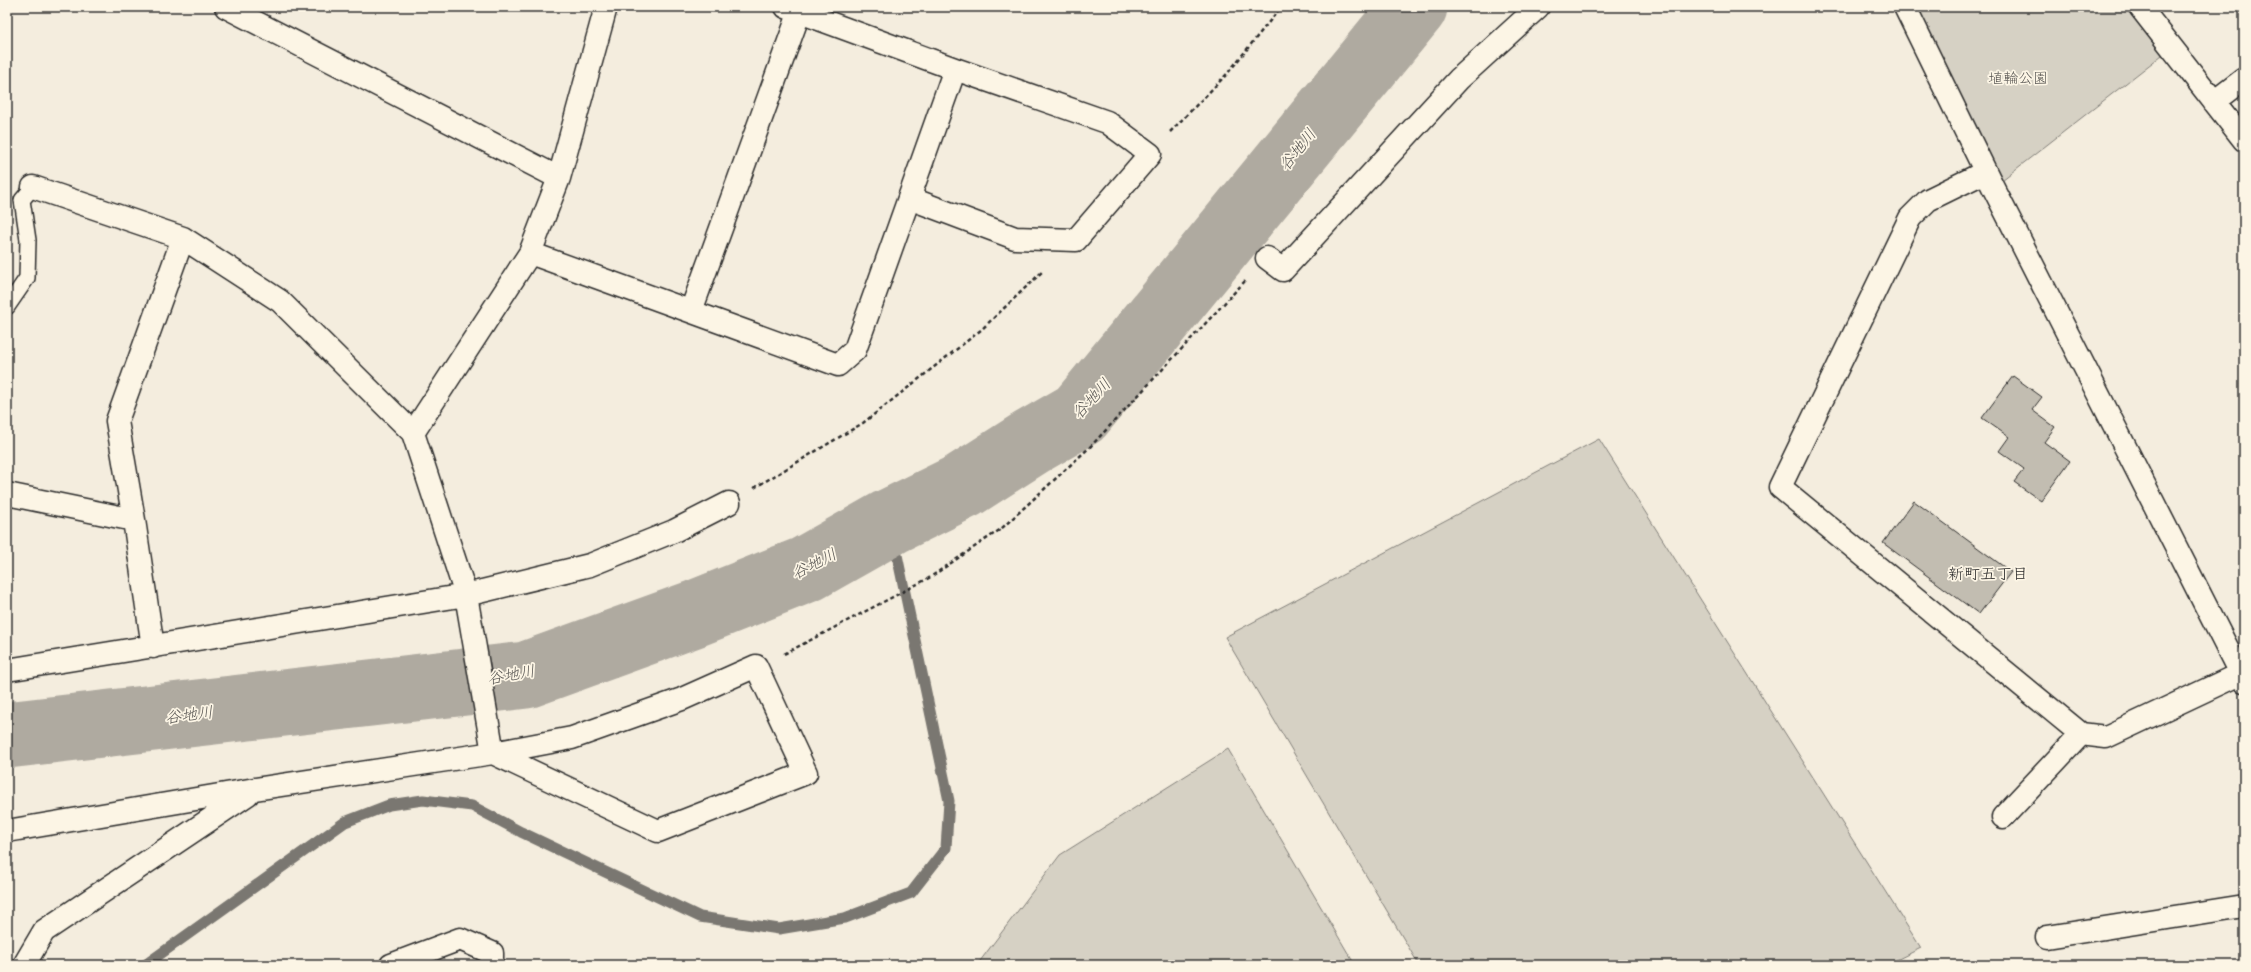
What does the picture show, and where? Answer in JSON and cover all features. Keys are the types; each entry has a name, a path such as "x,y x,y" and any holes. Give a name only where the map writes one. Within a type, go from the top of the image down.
{"street":[{"path":"226,7 559,178"},
{"path":"413,433 530,253 559,178 606,7"},
{"path":"1267,258 1283,270 1459,79 1538,7"},
{"path":"2140,7 2244,140"},
{"path":"1908,8 1985,172 2243,676 2106,737 2081,734 1780,487 1910,218 1928,200 1985,172"},
{"path":"691,311 793,9 955,69 1107,122 1150,154 1076,240 1015,238 909,198"},
{"path":"530,253 838,365 855,350 955,69"},
{"path":"2214,102 2244,79"},
{"path":"33,187 183,238 280,300 413,433 466,595 469,620 492,746"},
{"path":"153,647 134,520 117,421 183,238"},
{"path":"7,494 134,520"},
{"path":"7,670 466,595 590,565 674,531 729,503"},
{"path":"7,831 492,746 572,738 682,699 756,666 806,774 658,831 492,746"},
{"path":"2004,816 2081,734"},
{"path":"24,965 44,931 255,788"},
{"path":"2047,937 2244,906"},
{"path":"391,965 460,939 492,954 492,965"}],"lane":[{"path":"7,307 27,278 28,240 22,200 33,187"}],"path":[{"path":"1150,154 1227,74 1281,7"},
{"path":"729,503 863,424 981,330 1076,240"},
{"path":"756,666 802,646 929,578 1001,529 1091,446 1267,258"}],"green space":[{"name":"埴輪公園","path":"1912,7 2140,7 2171,48 1993,187"},
{"path":"1599,439 1921,948 1886,965 1419,965 1225,637"},
{"path":"1228,749 1355,965 977,965 1060,855"}],"building":[{"path":"2013,376 2042,397 2032,410 2055,427 2044,442 2070,461 2041,501 2014,482 2024,469 1999,451 2009,437 1982,418"},
{"path":"1914,501 2011,572 1979,614 1883,543"}],"waterway":[{"name":"谷地川","path":"7,735 526,675 694,614 807,569 890,522 963,486 1030,443 1080,414 1414,7"},
{"path":"145,965 345,822 389,805 423,800 472,806 521,832 700,917 779,929 845,918 911,893 946,848 949,801 890,522"}],"district":[{"name":"新町五丁目","path":"1988,573"}]}
